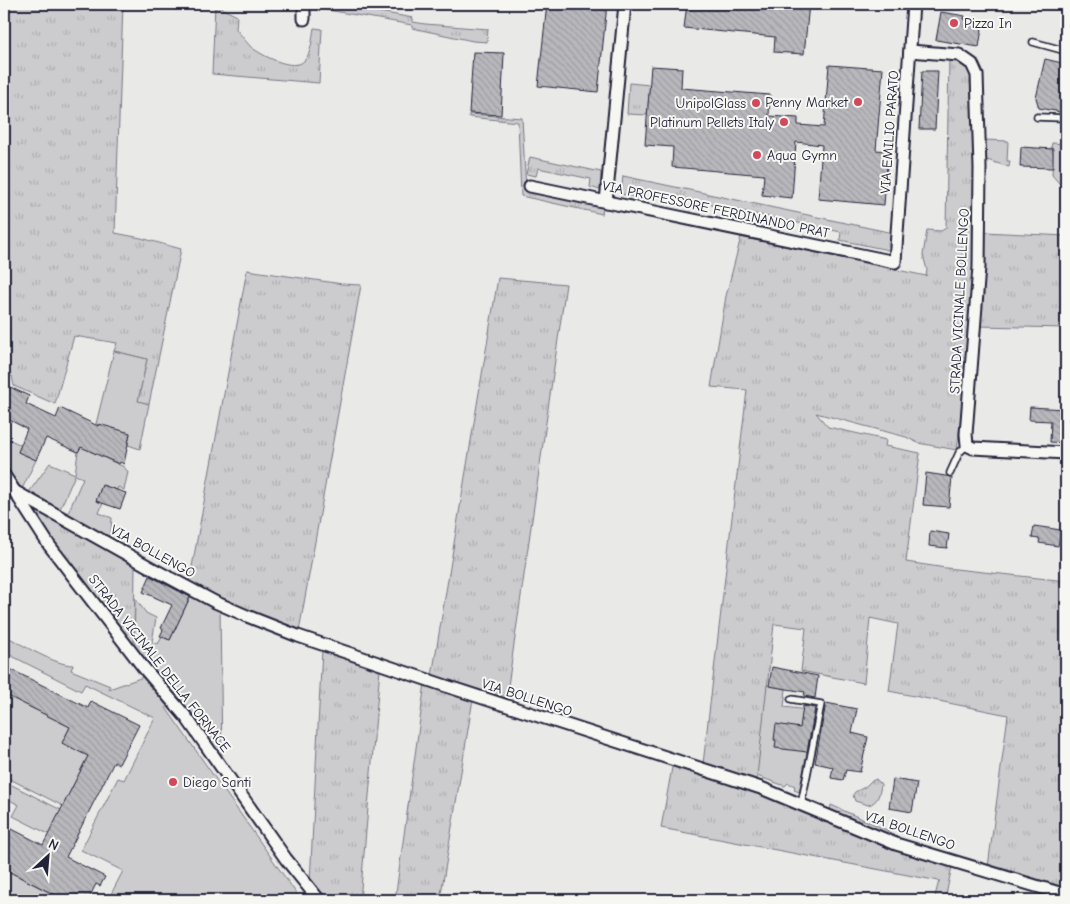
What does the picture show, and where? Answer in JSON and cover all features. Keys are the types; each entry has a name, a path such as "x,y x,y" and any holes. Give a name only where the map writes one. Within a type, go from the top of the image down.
{"street":[{"path":"304,4 304,19"},
{"path":"606,202 626,4"},
{"name":"VIA EMILIO PARATO","path":"895,262 913,4"},
{"name":"STRADA VICINALE BOLLENGO","path":"910,51 959,55 972,64 977,75 980,168 979,267 966,434 967,445"},
{"name":"VIA PROFESSORE FERDINANDO PRAT","path":"530,186 895,262"},
{"path":"967,445 973,448 1066,453"},
{"name":"VIA BOLLENGO","path":"4,475 14,491 215,602 247,616 446,686 760,788 896,844 1066,895"},
{"name":"STRADA VICINALE DELLA FORNACE","path":"14,491 49,545 143,667 186,717 286,859 319,900"}],"lane":[{"path":"1033,42 1066,50"},
{"path":"1037,117 1066,118"},
{"path":"950,474 958,453 967,445"},
{"path":"790,699 821,704 801,805"}],"green space":[{"path":"4,4 123,4 115,233 181,249 149,404 138,401 147,359 114,351 117,343 74,336 55,404 14,386 12,376 4,374"},
{"path":"215,4 220,4 223,9 237,16 236,29 251,47 269,58 285,64 299,64 304,61 310,50 314,28 322,29 319,83 212,74"},
{"path":"311,4 335,4 413,18 413,22 425,24 488,29 487,42 473,41 412,28 412,25 311,7"},
{"path":"949,57 960,61 972,74 977,229 970,336 957,450 918,443 906,437 816,413 828,427 886,440 885,446 920,453 906,562 1066,581 1066,891 988,867 1008,715 889,691 898,624 870,618 864,683 801,671 806,628 774,624 757,781 703,764 747,390 711,387 726,296 741,237 926,276 927,270 923,255 927,230 941,231 946,228"},
{"path":"629,83 650,85 647,115 627,114"},
{"path":"469,114 522,118 526,190 603,207 602,214 521,196 518,122 469,117"},
{"path":"983,140 1008,141 1007,161 1010,161 1009,167 984,159"},
{"path":"1052,143 1066,144 1066,191 1052,175"},
{"path":"530,157 601,172 600,190 590,187 591,179 538,168 536,176 526,174"},
{"path":"623,176 893,233 893,251 840,240 841,232 636,189 634,197 621,194"},
{"path":"984,232 1066,236 1066,328 978,326"},
{"path":"247,270 361,285 299,631 245,611 189,583"},
{"path":"498,278 566,284 506,700 432,676"},
{"path":"114,351 147,359 138,401 149,404 140,449 128,445 130,433 96,424"},
{"path":"4,437 21,445 18,452 36,460 22,489 4,464"},
{"path":"81,447 124,467 128,472 124,490 118,487 117,490 102,485 96,501 103,503 99,513 112,518 111,533 108,537 68,513 83,478 75,475 60,509 29,492 50,463 75,474 78,452"},
{"path":"30,504 135,563 134,650 28,507"},
{"path":"192,593 220,608 222,762 134,650 135,598 146,613 156,618 152,642 158,644 162,637 170,640"},
{"name":"Diego Santi","path":"4,635 57,662 73,665 71,670 110,686 109,689 146,676 169,702 166,708 301,900 108,900 123,871 81,850 118,778 124,780 155,718 85,684 81,691 4,652"},
{"path":"322,649 380,669 360,900 325,900 310,882"},
{"path":"425,683 473,699 440,900 395,900"},
{"path":"767,685 786,689 784,707 815,711 799,792 794,790 795,786 788,783 785,786 757,776"},
{"path":"4,694 70,727 62,743 88,756 63,806 4,776"},
{"path":"673,762 759,791 952,866 945,900 934,900 939,881 661,828"},
{"path":"876,779 881,784 876,800 868,805 855,801 853,795 855,792"},
{"path":"4,781 61,810 70,845 13,816 19,805 4,797"},
{"path":"831,805 889,831 884,834 830,811"},
{"path":"4,869 60,898 59,900 4,900"}],"building":[{"path":"547,4 607,4 598,92 538,86"},
{"path":"687,4 809,4 804,54 774,52 775,37 684,28"},
{"path":"941,12 965,16 964,19 983,22 979,47 936,40"},
{"path":"473,52 504,53 501,115 469,113"},
{"path":"1045,59 1066,64 1066,113 1039,108 1036,98"},
{"path":"829,65 883,69 876,150 888,151 884,205 818,199 822,145 796,142 792,198 762,195 764,175 672,167 673,147 645,145 651,66 682,68 681,88 770,95 769,116 798,118 798,125 824,127"},
{"path":"922,71 938,71 935,129 919,129"},
{"path":"1021,147 1053,149 1053,168 1020,167"},
{"path":"10,387 29,396 26,404 56,418 60,408 98,426 99,424 130,433 124,464 120,462 119,464 81,447 78,452 46,438 36,460 18,452 27,429 4,417 4,400"},
{"path":"1030,407 1066,409 1066,443 1050,442 1051,421 1029,420"},
{"path":"926,473 952,477 949,507 923,505"},
{"path":"102,485 126,493 120,509 96,501"},
{"path":"1034,526 1061,530 1058,546 1039,543 1040,539 1032,538"},
{"path":"930,531 949,534 947,548 929,546"},
{"path":"150,576 190,597 170,640 160,636 163,630 161,628 172,605 143,592"},
{"path":"772,667 818,676 815,698 804,696 805,692 769,686"},
{"path":"10,669 88,708 91,701 139,725 119,764 114,762 66,857 105,877 100,886 96,884 88,900 65,900 4,869 4,841 10,828 43,845 88,756 62,743 70,727 4,694 4,683"},
{"path":"826,703 857,709 852,733 868,737 860,772 846,770 843,780 831,778 833,767 815,763"},
{"path":"803,706 815,708 807,752 775,748 776,724 800,728"},
{"path":"893,779 917,783 912,812 889,808"}],"place":[{"name":"Pizza In","path":"954,23"},
{"name":"Penny Market","path":"858,102"},
{"name":"UnipolGlass","path":"756,103"},
{"name":"Platinum Pellets Italy","path":"784,122"},
{"name":"Aqua Gymn","path":"757,155"},
{"name":"Diego Santi","path":"173,782"}]}
